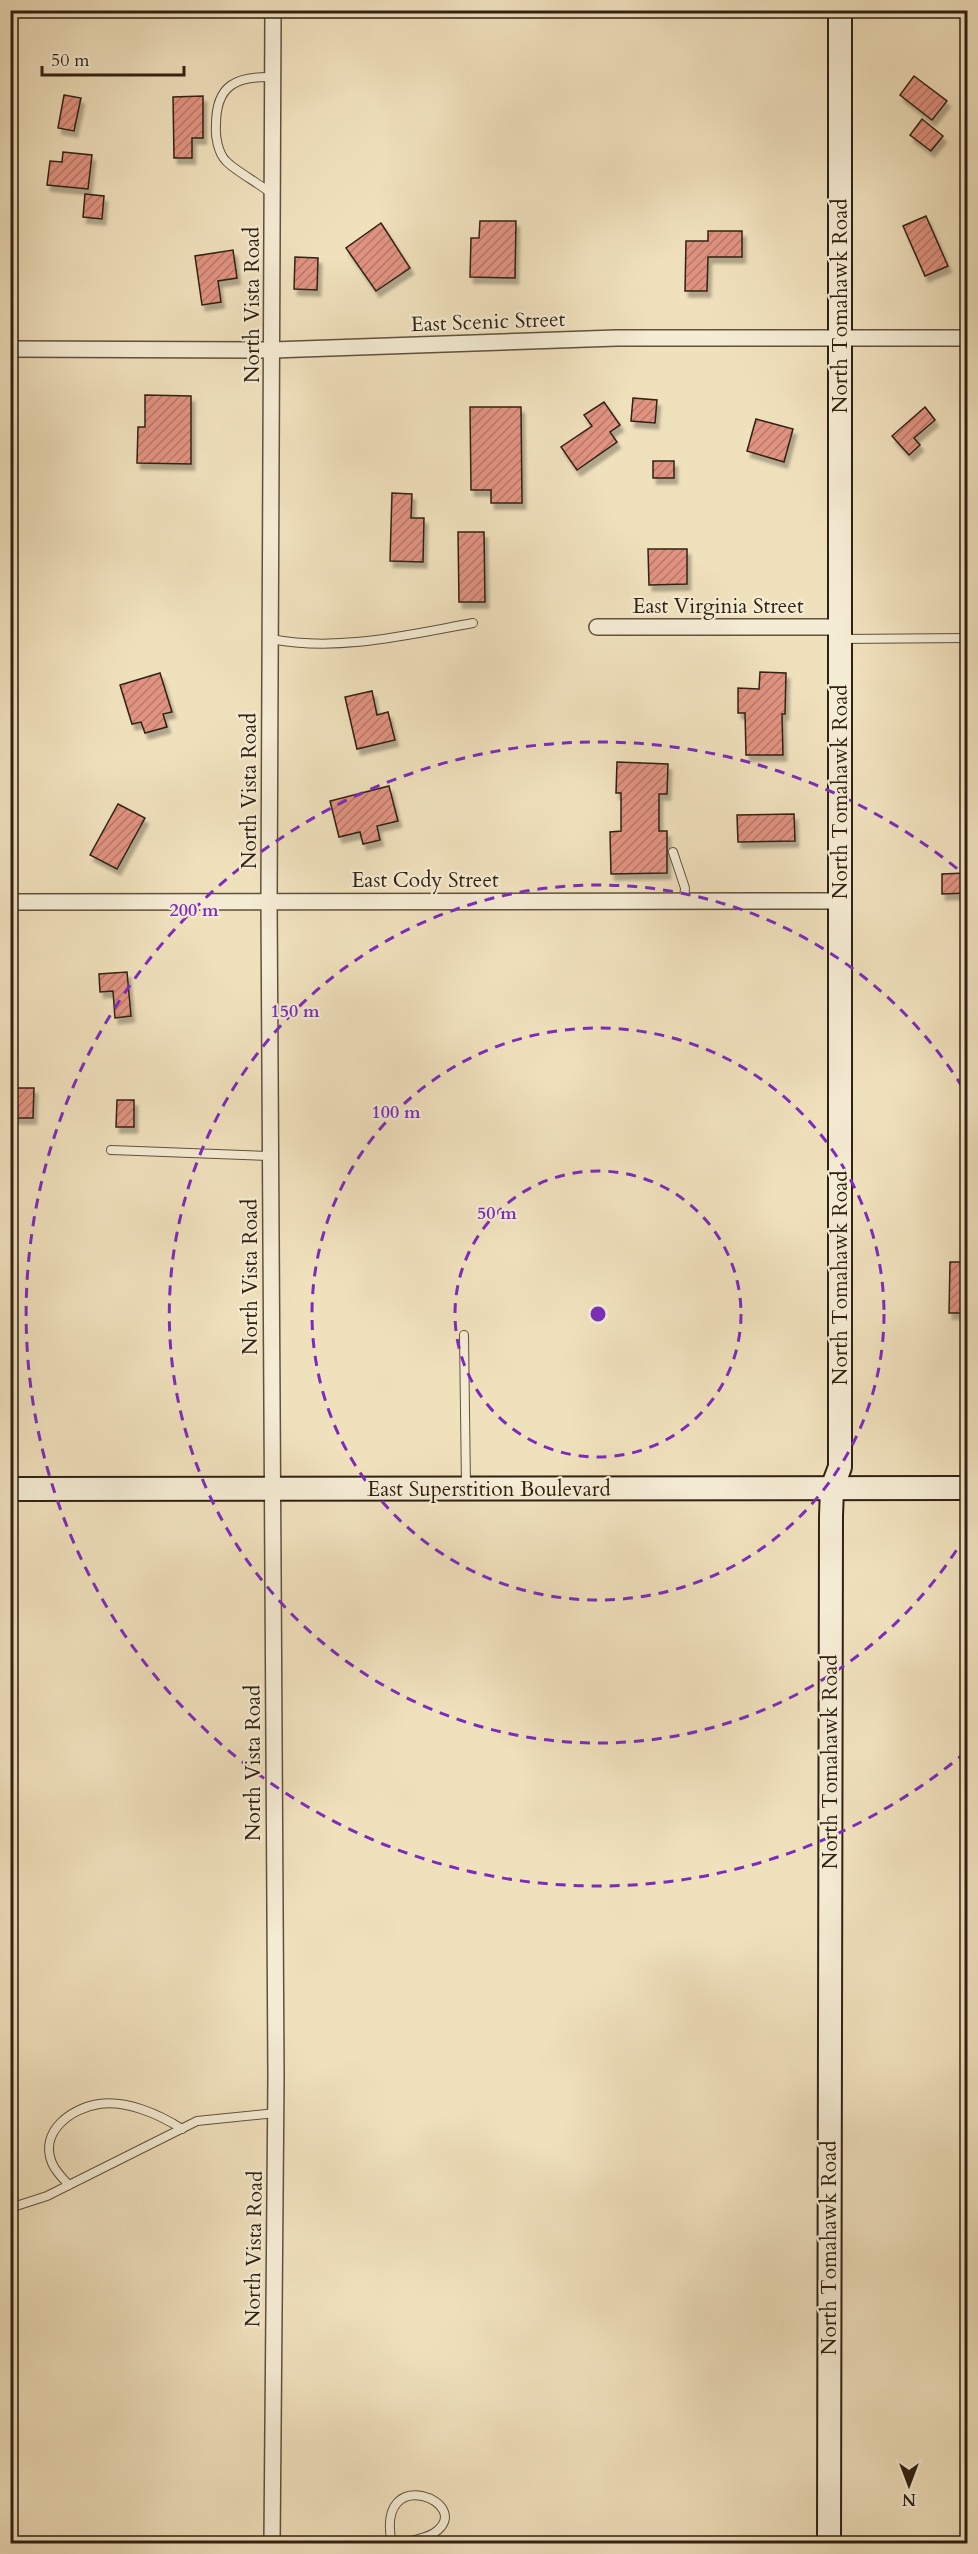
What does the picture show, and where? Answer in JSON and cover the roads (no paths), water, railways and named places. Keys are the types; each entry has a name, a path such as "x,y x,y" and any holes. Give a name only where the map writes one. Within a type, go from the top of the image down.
{"street":[{"name":"North Vista Road","path":"272,2544 276,2113 269,901 273,10"},
{"name":"North Tomahawk Road","path":"830,2544 832,1488 840,1467 840,10"},
{"name":"East Scenic Street","path":"10,349 273,350 616,338 968,338"},
{"name":"East Virginia Street","path":"597,627 839,633"},
{"name":"East Cody Street","path":"10,902 840,901"},
{"name":"East Superstition Boulevard","path":"10,1489 968,1488"}],"lane":[{"path":"273,77 249,76 226,89 216,105 215,136 225,161 273,195"},
{"path":"271,639 299,644 375,640 473,623"},
{"path":"839,633 968,638"},
{"path":"673,852 685,888 684,901"},
{"path":"111,1150 270,1156"},
{"path":"464,1335 466,1489"},
{"path":"69,2186 56,2170 49,2150 50,2137 63,2120 75,2112 100,2104 123,2106 162,2116 182,2129"},
{"path":"10,2208 69,2186 197,2121 227,2116 276,2113"},
{"path":"392,2544 390,2521 392,2509 398,2502 410,2497 423,2496 440,2504 445,2512 444,2520 434,2533 398,2544"}]}
